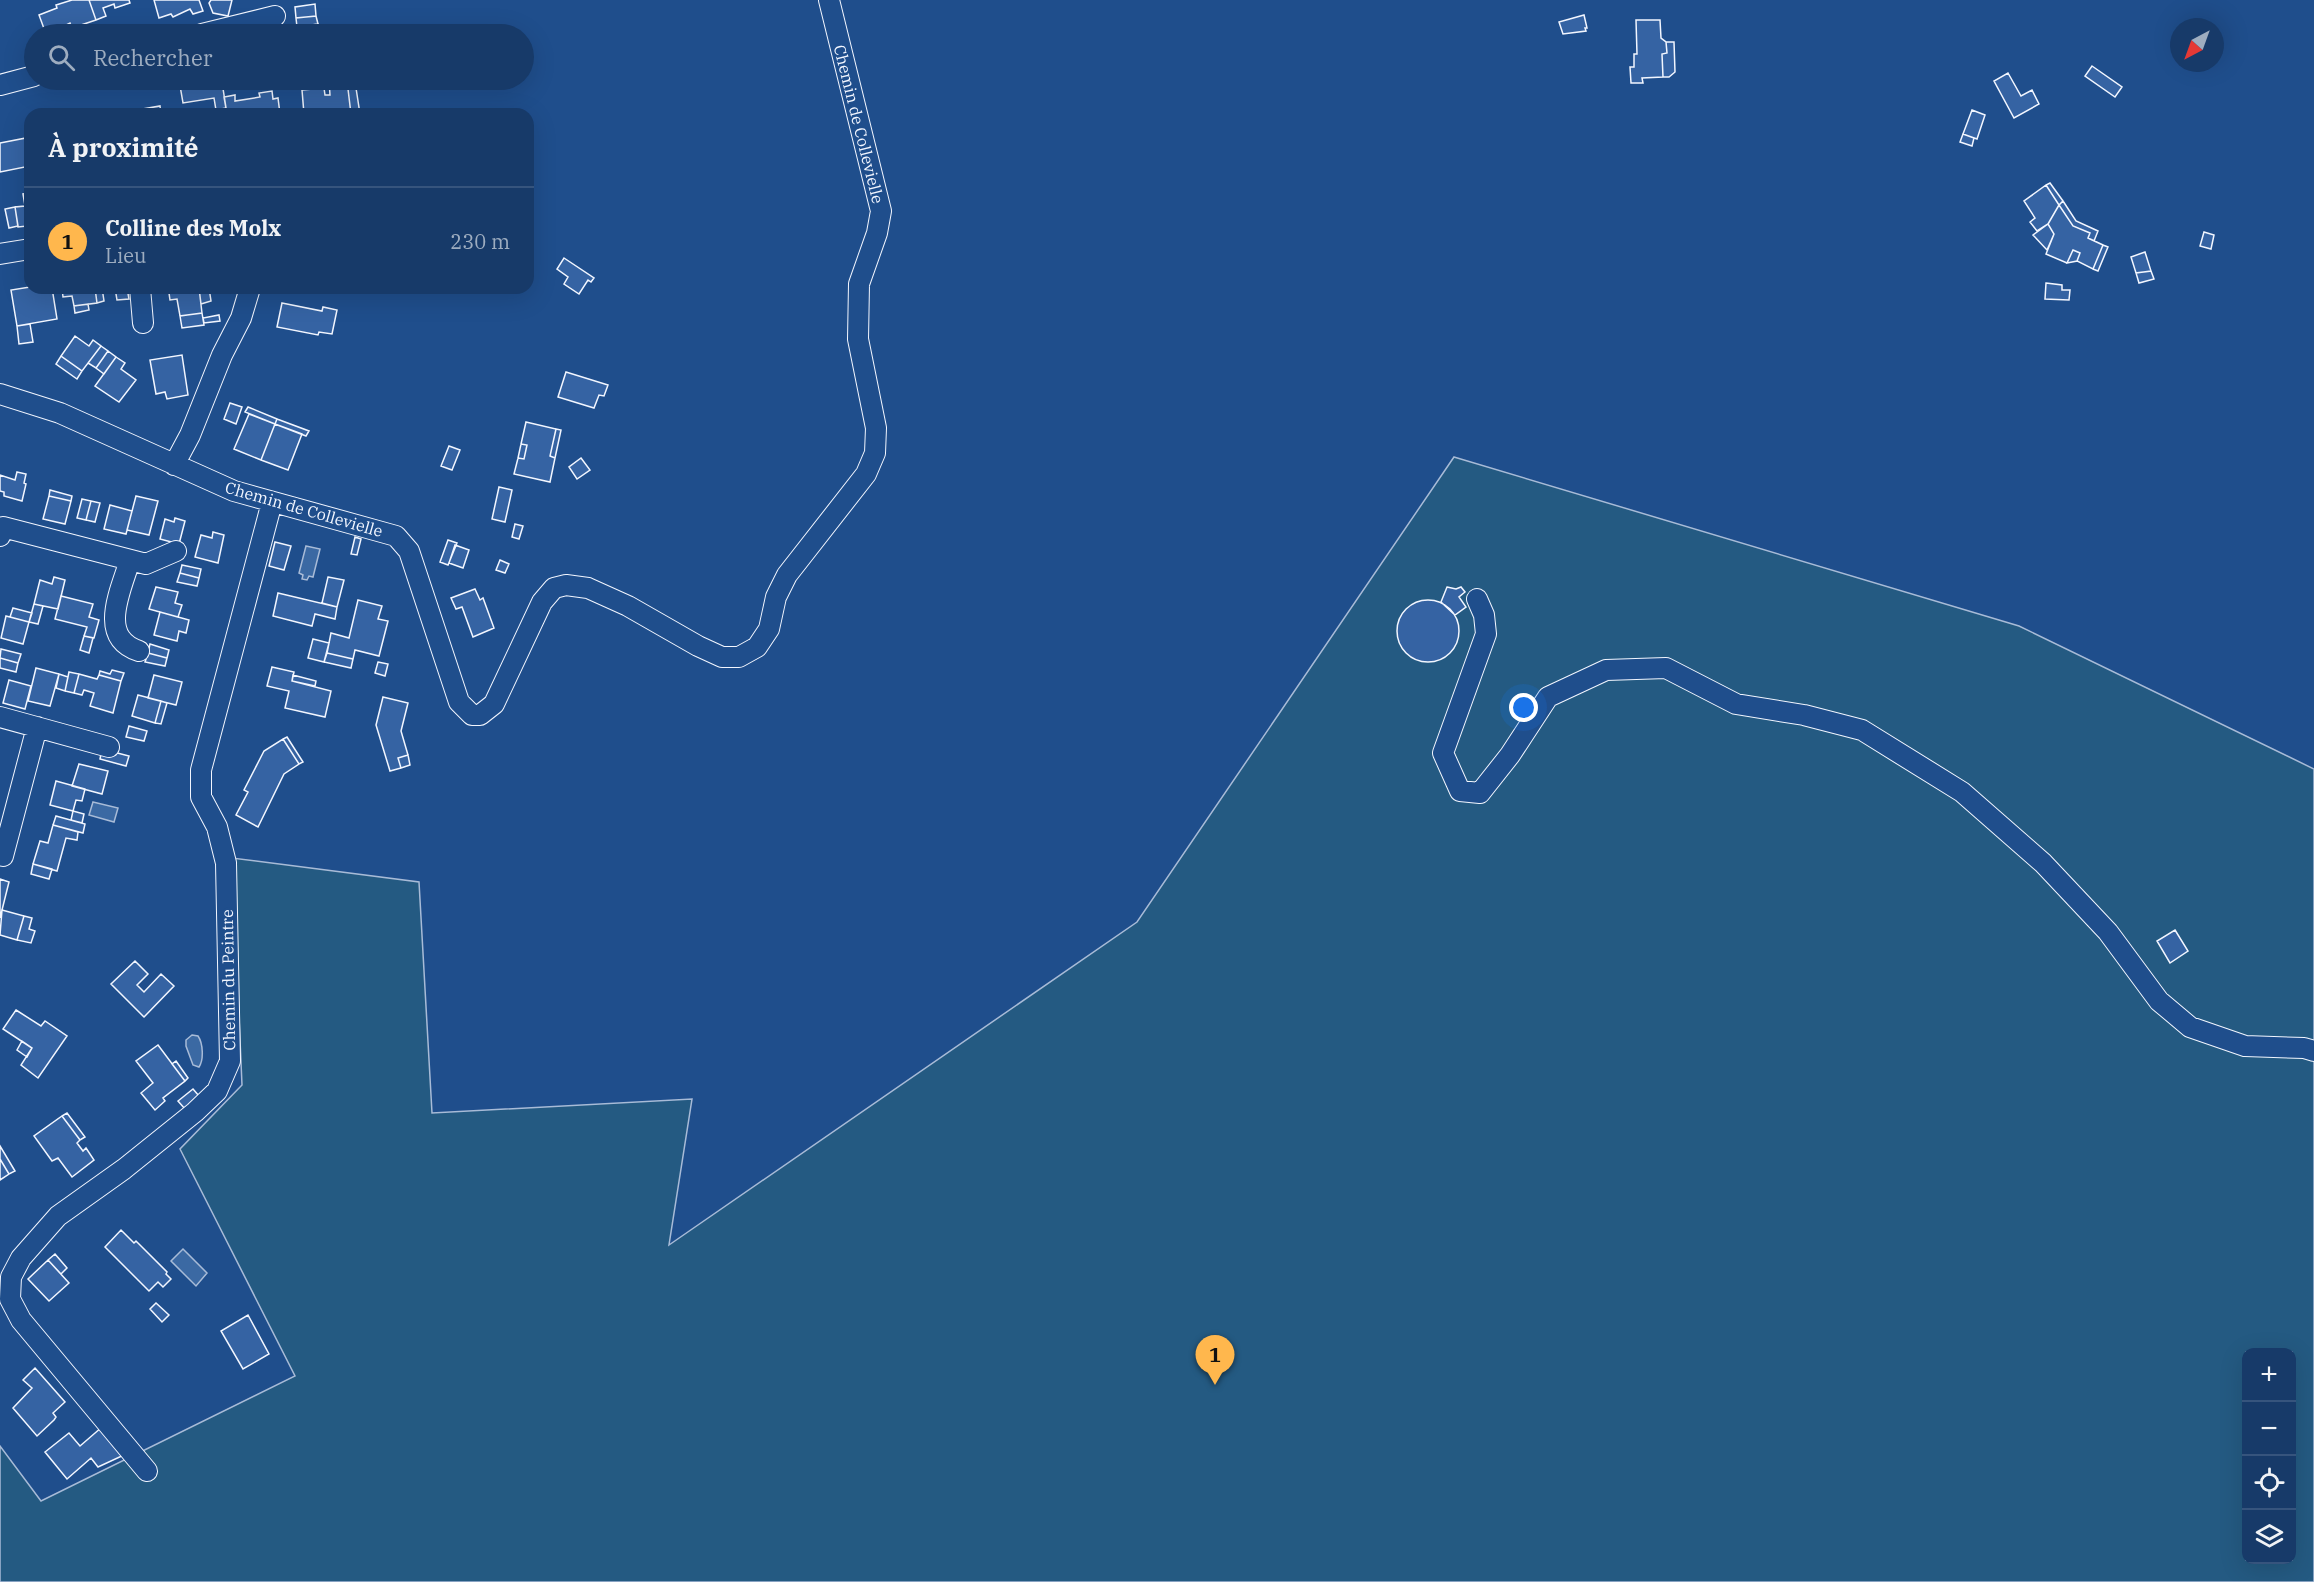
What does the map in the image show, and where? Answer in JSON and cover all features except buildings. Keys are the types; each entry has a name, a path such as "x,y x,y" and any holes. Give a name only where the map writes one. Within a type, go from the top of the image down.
{"street":[{"name":"Chemin de Collevielle","path":"0,394 60,413 234,491 396,536 408,551 459,702 472,715 480,715 488,710 499,698 542,602 554,588 566,585 588,588 628,606 687,641 722,657 739,657 757,647 769,629 776,597 787,575 866,474 875,453 876,428 858,339 859,284 867,255 877,234 881,211 829,0"},
{"path":"243,24 275,16"},
{"path":"0,85 24,79"},
{"path":"0,254 24,250"},
{"path":"141,294 143,323"},
{"path":"174,465 190,435 222,355 241,318 248,294"},
{"name":"Chemin du Peintre","path":"147,1471 21,1320 10,1299 11,1277 21,1258 58,1216 124,1169 217,1091 230,1060 226,863 217,827 201,797 201,770 272,502"},
{"path":"1,530 146,564 176,551"},
{"path":"130,560 114,617 115,630 128,648 139,651"},
{"path":"1477,599 1484,615 1486,634 1443,753 1460,791 1480,793 1510,755 1548,697 1606,670 1666,668 1736,704 1804,715 1862,730 1962,792 2043,863 2108,933 2159,1001 2190,1028 2245,1046 2304,1048 2314,1051"},
{"path":"0,717 109,747"},
{"path":"0,855 3,856 37,727"}],"shaded area":[{"path":"1454,457 2019,626 2314,769 2314,1582 0,1582 0,1446 41,1501 295,1376 180,1149 242,1085 232,858 419,882 432,1113 692,1099 669,1245 1137,922"},
{"path":"306,546 320,549 313,577 309,576 307,580 302,579 303,575 299,573"},
{"path":"93,802 118,808 114,822 89,815"},
{"path":"192,1035 198,1036 201,1043 202,1056 199,1067 193,1065 186,1046 186,1040"},
{"path":"183,1249 207,1273 196,1286 171,1261"}],"place":[{"name":"Colline des Molx","path":"1215,1385"}]}
